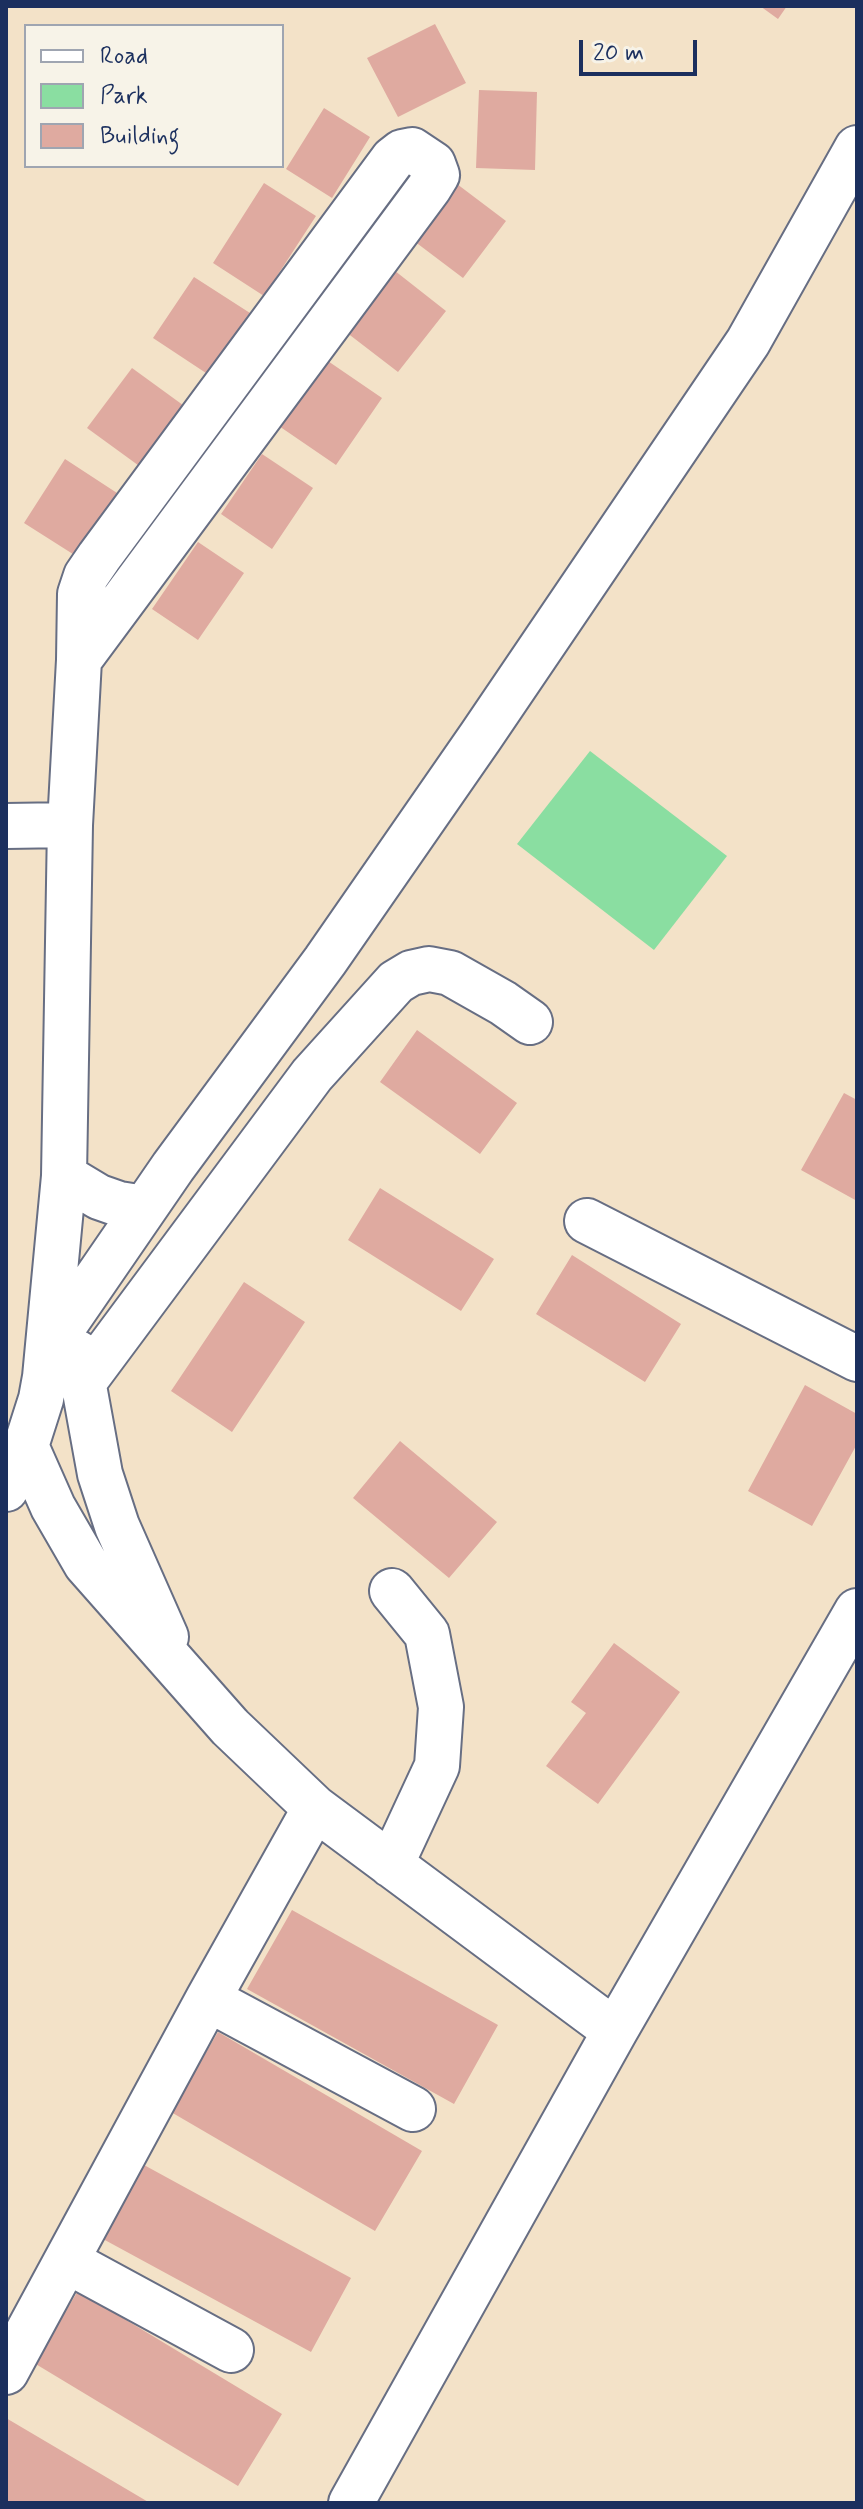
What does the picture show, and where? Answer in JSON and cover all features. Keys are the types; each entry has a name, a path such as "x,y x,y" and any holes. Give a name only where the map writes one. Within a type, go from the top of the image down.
{"street":[{"path":"60,1332 144,1208 342,936 481,736 748,342 857,148"},
{"path":"6,1489 26,1446 60,1332 70,825 80,594 86,576 393,159 402,152 412,150 433,164 437,175 429,188 79,660"},
{"path":"332,240 370,265"},
{"path":"211,407 248,433"},
{"path":"6,826 70,825"},
{"path":"83,1383 312,1075 396,982 411,973 429,969 450,973 530,1022"},
{"path":"64,1176 99,1197 144,1208"},
{"path":"587,1221 857,1359"},
{"path":"60,1332 83,1383 100,1474 117,1526 178,1670"},
{"path":"26,1446 53,1507 86,1564 230,1727 315,1808 615,2031"},
{"path":"391,1865 437,1766 441,1707 427,1634 392,1591"},
{"path":"351,2503 615,2031 857,1611"},
{"path":"6,2372 315,1808"},
{"path":"208,1999 413,2109"},
{"path":"67,2261 231,2350"}],"green space":[{"path":"590,751 727,856 654,950 517,844"}],"building":[{"path":"760,6 787,6 778,19"},
{"path":"435,24 466,83 398,117 367,58"},
{"path":"479,90 537,92 535,170 476,168"},
{"path":"324,108 370,137 332,198 286,169"},
{"path":"264,183 316,216 264,296 213,263"},
{"path":"457,184 506,221 463,278 414,241"},
{"path":"390,267 446,311 398,372 342,329"},
{"path":"194,277 250,313 209,375 153,338"},
{"path":"322,357 382,398 336,465 276,424"},
{"path":"132,368 187,408 142,468 87,428"},
{"path":"262,454 313,488 272,549 221,514"},
{"path":"65,459 117,493 76,556 24,523"},
{"path":"198,542 244,573 198,640 152,609"},
{"path":"417,1030 517,1103 480,1154 380,1082"},
{"path":"844,1093 857,1100 857,1201 801,1170"},
{"path":"380,1188 494,1259 461,1311 348,1240"},
{"path":"572,1255 681,1324 645,1382 536,1314"},
{"path":"244,1282 305,1322 232,1432 171,1391"},
{"path":"805,1385 857,1414 857,1444 812,1526 748,1491"},
{"path":"400,1441 497,1522 449,1578 353,1498"},
{"path":"614,1643 680,1692 598,1804 546,1766 586,1713 571,1702"},
{"path":"292,1910 498,2025 454,2104 247,1989"},
{"path":"218,2032 422,2151 375,2231 171,2112"},
{"path":"144,2165 351,2278 311,2352 103,2239"},
{"path":"78,2291 282,2414 238,2486 34,2363"},
{"path":"6,2418 150,2503 6,2503"}]}
